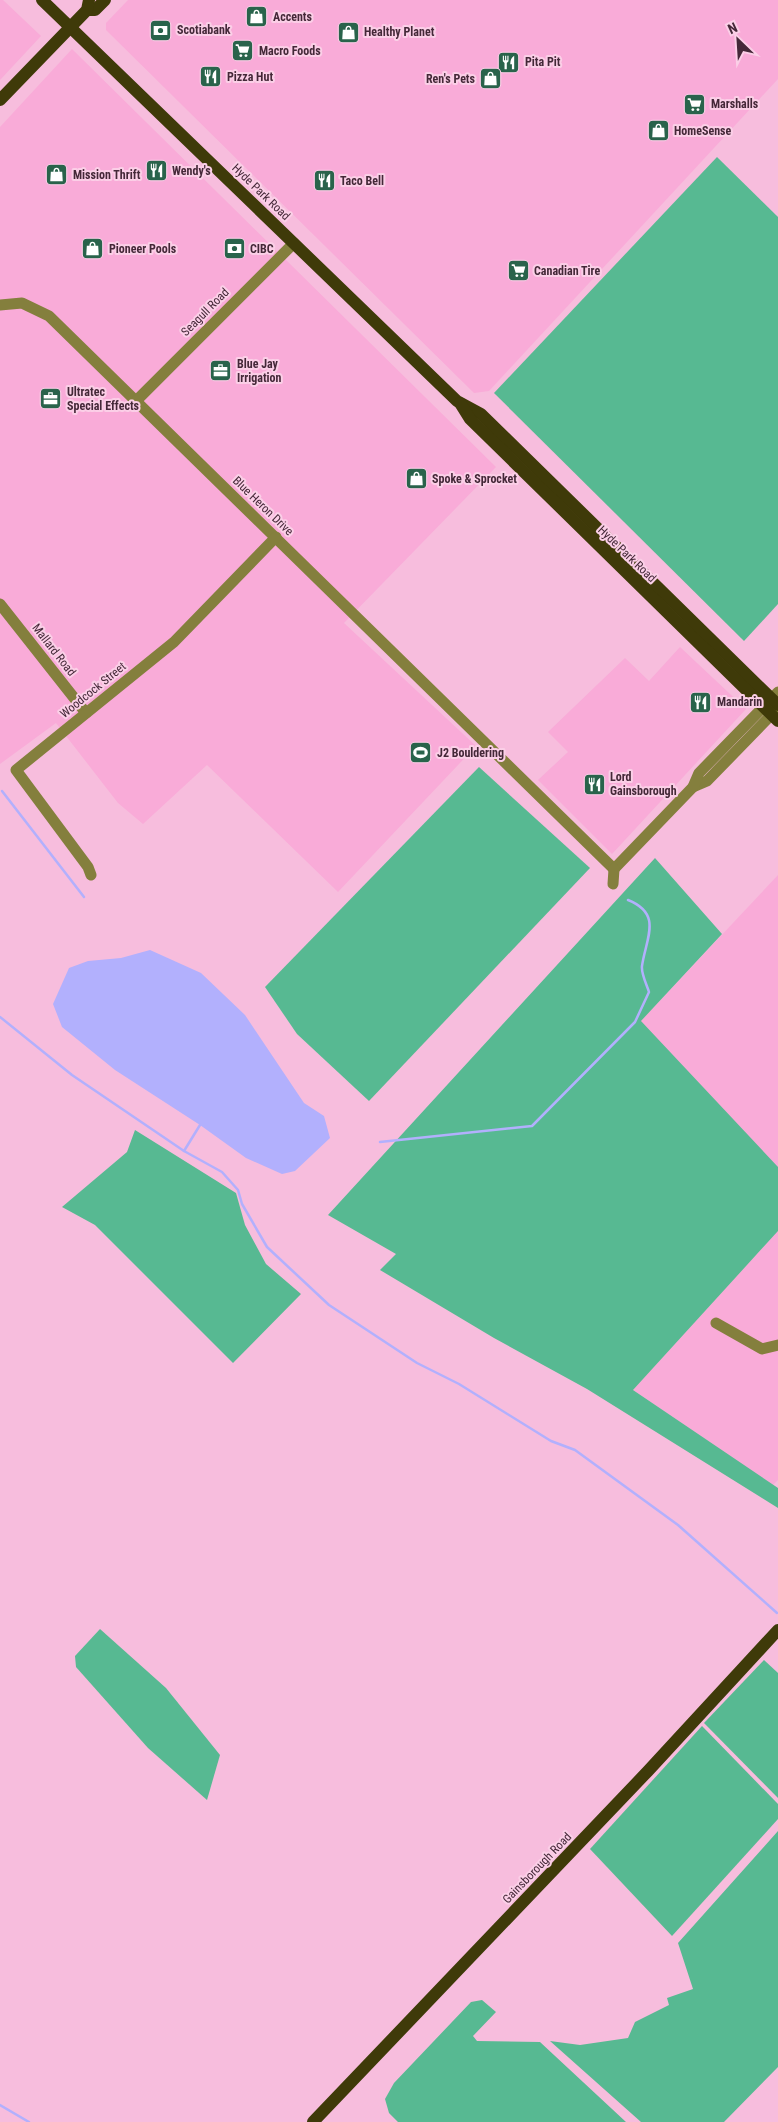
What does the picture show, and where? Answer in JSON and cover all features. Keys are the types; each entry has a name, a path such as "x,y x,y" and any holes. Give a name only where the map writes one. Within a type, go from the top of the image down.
{"main road":[{"name":"Hyde Park Road","path":"42,0 460,403 470,420 774,707"},
{"path":"0,100 88,5 95,10 105,0"},
{"name":"Gainsborough Road","path":"312,2122 648,1771 778,1630"}],"street":[{"name":"Seagull Road","path":"136,401 294,243"},
{"name":"Blue Heron Drive","path":"0,305 22,303 49,316 614,868"},
{"name":"Woodcock Street","path":"91,875 88,867 16,770 174,642 276,537"},
{"name":"Mallard Road","path":"0,604 86,713"},
{"path":"613,884 614,868 693,787 698,774 774,707"},
{"path":"716,1323 762,1350 778,1345"}],"shaded area":[{"path":"0,0 3,0 41,36 0,80"},
{"path":"128,0 778,0 778,79 489,391 474,393 106,30 106,23"},
{"path":"72,49 496,467 344,623 476,746 338,892 207,765 143,824 118,803 56,723 0,764 0,127"},
{"path":"680,647 746,709 612,854 538,780 568,752 548,732 625,658 649,681"},
{"path":"778,875 778,1168 640,1022"},
{"path":"778,1231 778,1480 773,1485 633,1390"}],"green space":[{"path":"717,157 778,217 778,604 744,641 494,393"},
{"path":"479,767 590,868 369,1101 297,1034 265,987"},
{"path":"655,858 722,934 641,1021 778,1167 778,1231 633,1390 778,1488 778,1508 587,1389 494,1338 380,1270 396,1254 328,1215"},
{"path":"135,1130 236,1193 245,1225 266,1264 301,1294 233,1363 95,1225 62,1207 127,1152"},
{"path":"100,1629 166,1688 220,1755 207,1800 148,1748 76,1667 75,1656"},
{"path":"764,1660 778,1673 778,1798 704,1723"},
{"path":"702,1726 778,1804 778,1819 672,1936 590,1849"},
{"path":"778,1831 778,2067 724,2122 641,2122 550,2041 580,2045 628,2038 635,2022 669,2005 667,1998 693,1989 678,1943"},
{"path":"482,2000 496,2012 473,2036 477,2041 540,2042 626,2122 398,2122 389,2113 385,2099 394,2083 471,2002"}],"water":[{"path":"150,950 201,973 245,1015 304,1103 324,1116 330,1138 295,1171 282,1174 246,1158 200,1125 115,1070 62,1027 53,1004 69,968 88,961 121,958"}],"waterway":[{"path":"2,791 84,897"},
{"path":"380,1142 532,1126 635,1022 649,992 642,969 649,937 649,920 646,912 628,900"},
{"path":"0,1017 72,1075 184,1151 222,1172 238,1190 242,1204 267,1247 329,1305 417,1363 459,1384 551,1441 575,1450 678,1525 777,1613"},
{"path":"184,1151 200,1125"},
{"path":"0,2105 29,2122"}],"place":[{"name":"Accents","path":"257,17"},
{"name":"Scotiabank","path":"161,30"},
{"name":"Healthy Planet","path":"348,32"},
{"name":"Macro Foods","path":"243,51"},
{"name":"Pita Pit","path":"509,62"},
{"name":"Pizza Hut","path":"211,77"},
{"name":"Ren's Pets","path":"491,79"},
{"name":"Marshalls","path":"695,104"},
{"name":"HomeSense","path":"658,131"},
{"name":"Wendy's","path":"156,171"},
{"name":"Mission Thrift","path":"57,175"},
{"name":"Taco Bell","path":"324,181"},
{"name":"Pioneer Pools","path":"93,249"},
{"name":"CIBC","path":"234,249"},
{"name":"Canadian Tire","path":"518,271"},
{"name":"Blue Jay Irrigation","path":"221,371"},
{"name":"Ultratec Special Effects","path":"51,399"},
{"name":"Spoke & Sprocket","path":"416,479"},
{"name":"Mandarin","path":"701,702"},
{"name":"J2 Bouldering","path":"421,753"},
{"name":"Lord Gainsborough","path":"594,784"}]}
